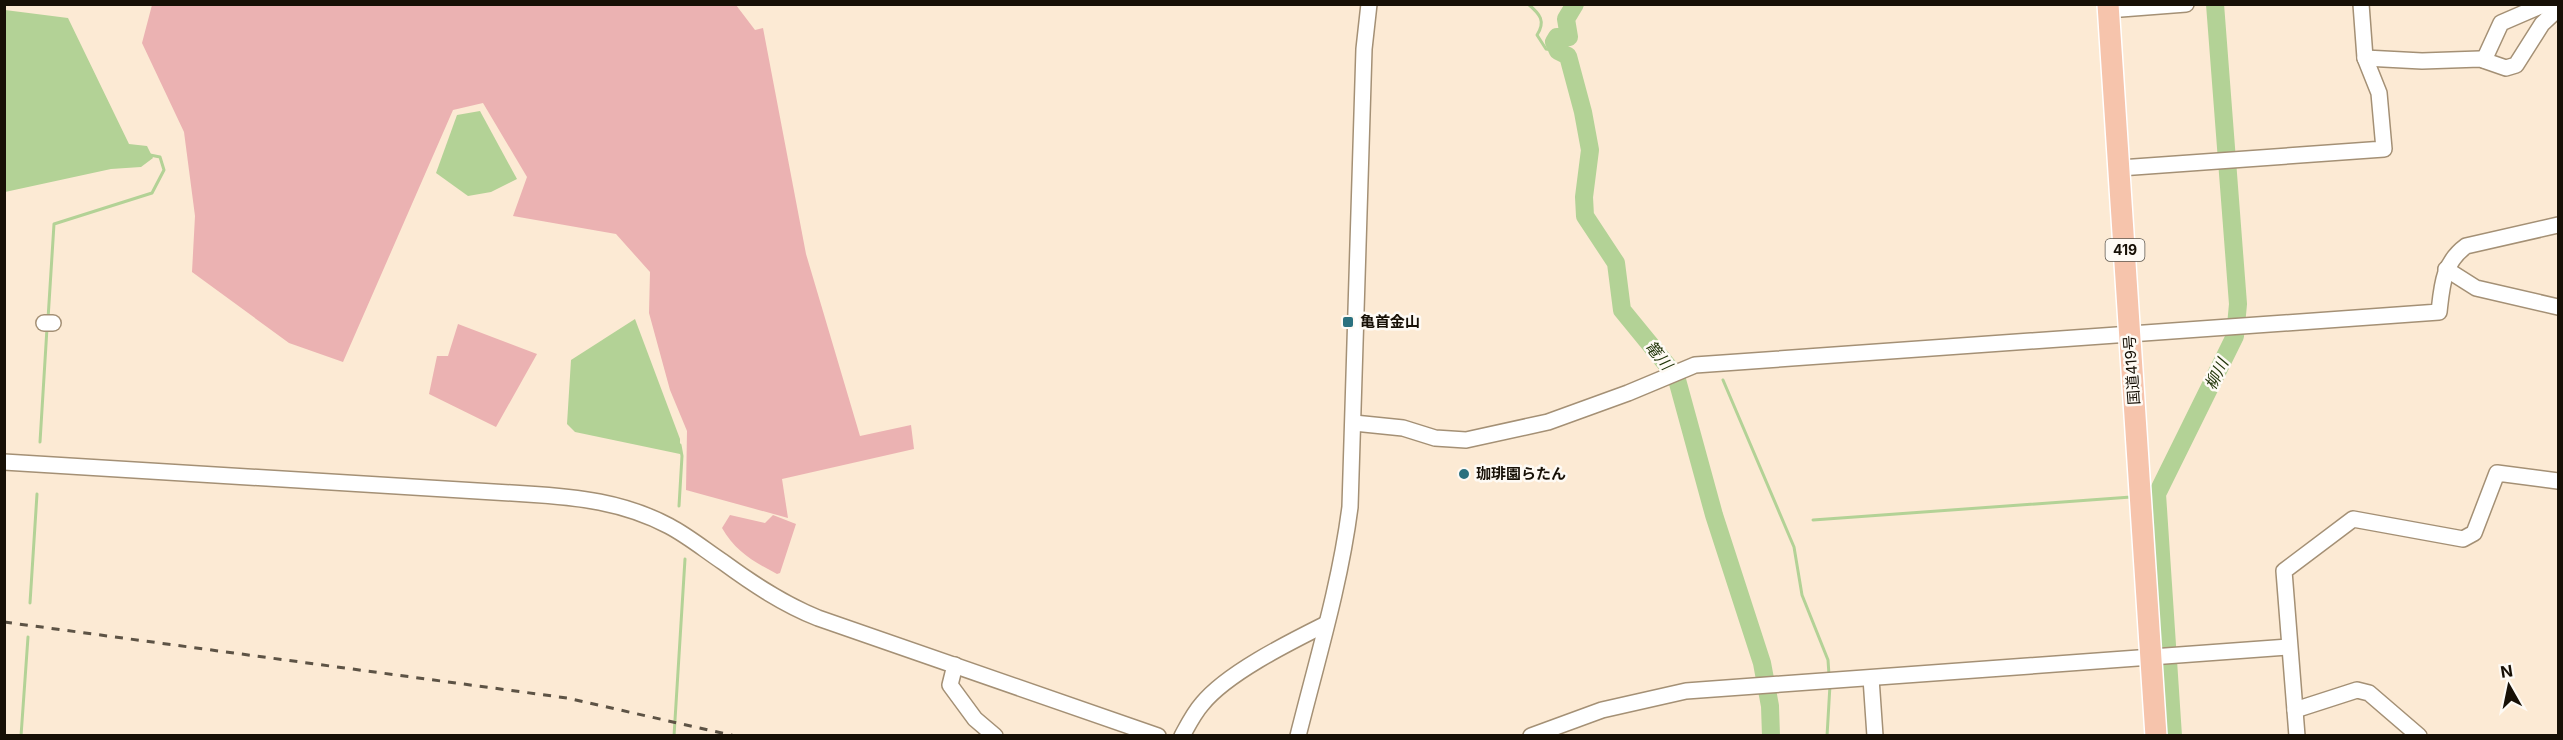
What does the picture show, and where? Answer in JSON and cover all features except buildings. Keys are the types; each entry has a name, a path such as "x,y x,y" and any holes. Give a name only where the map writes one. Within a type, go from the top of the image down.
{"highway":[{"name":"国道419号","path":"2108,7 2155,657 2156,735"}],"street":[{"path":"1298,735 1345,542 1350,507 1364,49 1369,4"},
{"path":"2108,7 2186,4"},
{"path":"2120,168 2384,149 2379,93 2365,58 2361,4"},
{"path":"2484,60 2501,23 2538,7 2551,4"},
{"path":"2365,58 2421,61 2484,60 2506,68 2516,65 2542,24 2558,6"},
{"path":"1354,423 1403,428 1434,438 1466,440 1548,422 1695,365 2439,312 2446,269 2457,253 2466,246 2559,225"},
{"path":"2446,269 2476,288 2559,307"},
{"path":"4,462 571,496 605,502 630,509 672,527 780,601 799,610 1158,735"},
{"path":"2297,735 2284,571 2353,519 2463,538 2474,533 2497,472 2559,481"},
{"path":"1182,735 1202,704 1235,676 1289,643 1326,624"},
{"path":"1531,735 1602,710 1686,691 2289,647"},
{"path":"955,665 950,685 975,719 995,735"},
{"path":"1870,678 1875,735"},
{"path":"2295,710 2357,690 2369,693 2420,735"}],"shaded area":[{"path":"152,5 736,5 755,30 763,28 806,254 860,436 911,425 914,449 782,479 788,518 686,490 687,431 670,390 649,313 650,272 616,234 513,216 527,177 483,103 453,110 343,362 289,343 192,272 195,216 184,132 142,43"},
{"path":"5,10 68,18 129,144 147,146 153,158 141,167 111,169 5,192"},
{"path":"480,111 517,179 491,192 468,196 436,173 457,115"},
{"path":"635,319 680,439 680,454 575,432 567,424 571,360"},
{"path":"458,324 537,354 496,427 429,394 437,356 448,356"},
{"path":"730,515 765,523 773,515 796,524 780,573 777,574 753,560 733,543 722,528"}],"waterway":[{"path":"1528,4 1540,18 1541,26 1537,35 1546,49 1558,51"},
{"name":"篭川","path":"1575,4 1566,19 1569,37 1557,37 1554,42 1558,51 1568,56 1583,112 1590,150 1584,197 1585,216 1616,263 1622,310 1676,376 1714,515 1762,663 1770,706 1771,736"},
{"name":"柳川","path":"2173,736 2157,494 2235,336 2238,304 2215,4"},
{"path":"48,319 54,224 152,193 164,170 160,157 150,155"},
{"path":"40,442 47,328"},
{"path":"1723,380 1794,547 1802,595 1828,660 1829,675"},
{"path":"679,506 682,456 680,445"},
{"path":"30,603 37,494"},
{"path":"1813,520 2131,497"},
{"path":"674,736 685,559"},
{"path":"21,736 28,637"},
{"path":"1827,736 1830,685"}],"railway":[{"path":"4,622 567,698 735,736"}],"place":[{"name":"亀首金山","path":"1348,322"},
{"name":"珈琲園らたん","path":"1464,474"}]}
